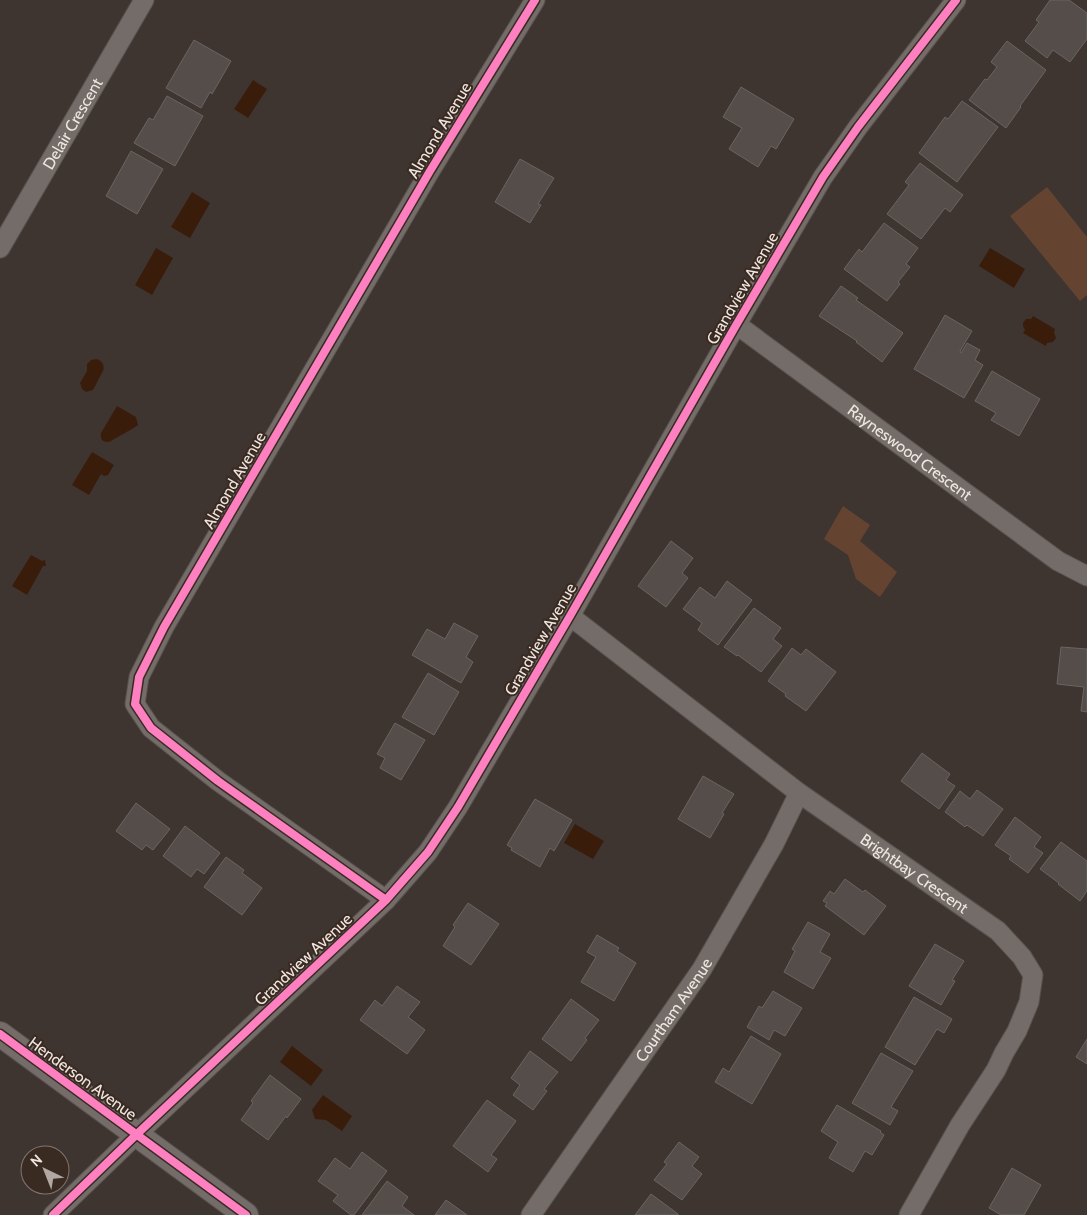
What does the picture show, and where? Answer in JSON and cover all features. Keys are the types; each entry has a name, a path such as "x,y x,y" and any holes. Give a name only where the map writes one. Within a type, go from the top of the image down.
{"street":[{"name":"Delair Crescent","path":"0,248 144,0"},
{"name":"Almond Avenue","path":"386,900 218,781 151,728 135,704 139,677 164,627 430,171 535,0"},
{"name":"Grandview Avenue","path":"53,1215 386,900 428,852 458,807 570,616 822,177 956,0"},
{"name":"Rayneswood Crescent","path":"735,327 740,327 1058,561 1087,576"},
{"name":"Brightbay Crescent","path":"570,616 799,793 998,930 1022,957 1033,975 1029,1002 1018,1031 996,1070 960,1125 909,1215"},
{"name":"Courtham Avenue","path":"531,1215 702,969 774,844 799,793"},
{"name":"Henderson Avenue","path":"0,1034 246,1215"}],"shaded area":[{"path":"253,80 267,89 248,118 234,109"},
{"path":"1047,187 1087,237 1087,295 1080,301 1010,216"},
{"path":"192,192 210,203 190,238 171,227"},
{"path":"156,248 173,258 152,295 135,285"},
{"path":"990,248 1025,269 1014,288 979,266"},
{"path":"1033,316 1055,329 1056,338 1053,342 1047,343 1046,346 1023,333 1025,330 1023,323 1026,319 1031,319"},
{"path":"97,359 103,364 103,371 93,390 86,392 82,389 80,383 87,371 87,364 91,360"},
{"path":"117,406 136,417 138,425 109,442 105,442 102,440 101,433"},
{"path":"92,452 114,465 108,475 104,476 101,474 89,495 72,485"},
{"path":"843,506 870,525 860,541 897,572 880,597 856,579 848,555 824,539"},
{"path":"31,555 42,561 45,560 46,566 43,566 27,595 12,586"},
{"path":"575,824 604,841 593,859 564,843"},
{"path":"292,1046 323,1070 311,1086 280,1062"},
{"path":"323,1095 352,1116 342,1131 326,1120 315,1119 312,1110"}],"building":[{"path":"1050,0 1069,0 1087,13 1087,39 1070,62 1053,50 1047,58 1025,41 1039,22 1036,20"},
{"path":"194,40 231,61 212,94 210,92 201,108 166,88"},
{"path":"1007,41 1046,70 1006,128 969,100 997,67 991,62"},
{"path":"741,87 794,119 776,149 771,146 758,167 729,149 742,128 723,117"},
{"path":"167,96 203,116 175,166 134,143 149,118 153,120"},
{"path":"962,101 998,127 957,182 919,153 945,117 948,119"},
{"path":"131,151 163,169 137,214 106,196"},
{"path":"520,159 554,178 538,204 541,205 530,223 495,202"},
{"path":"920,163 963,195 950,212 945,208 921,239 887,214 909,185 905,182"},
{"path":"884,223 918,248 906,264 910,267 898,282 900,284 887,301 844,269 859,249 862,252"},
{"path":"841,286 858,298 856,300 903,333 882,362 857,341 819,316"},
{"path":"945,315 972,331 960,351 961,353 967,343 980,350 975,360 983,365 964,398 914,369"},
{"path":"992,371 1040,399 1019,436 991,420 996,413 975,401"},
{"path":"671,541 693,558 682,573 688,578 666,607 638,586"},
{"path":"727,581 752,600 718,645 698,630 702,623 683,609 700,587 715,598"},
{"path":"754,608 781,628 773,639 782,646 761,672 724,647"},
{"path":"454,623 478,636 466,657 473,662 461,683 412,655 427,629 445,639"},
{"path":"1061,647 1087,649 1087,712 1081,711 1084,687 1057,684"},
{"path":"792,648 801,655 806,649 836,672 806,711 768,681"},
{"path":"428,673 459,692 434,735 402,717"},
{"path":"395,723 425,740 401,780 380,768 385,758 377,754"},
{"path":"922,753 950,774 946,780 955,786 939,809 901,781"},
{"path":"703,776 734,794 710,838 678,819"},
{"path":"977,790 1003,809 983,836 967,825 965,827 945,812 960,791 970,799"},
{"path":"535,799 572,820 554,851 550,848 540,867 511,850 512,848 507,845"},
{"path":"136,803 170,829 153,850 146,845 142,850 116,831"},
{"path":"1015,817 1041,837 1034,847 1043,853 1028,873 1009,859 1011,856 995,845"},
{"path":"185,826 220,853 204,874 197,869 191,877 163,856"},
{"path":"1061,842 1087,861 1087,891 1080,901 1040,869"},
{"path":"226,857 244,870 242,873 262,888 242,915 204,887"},
{"path":"845,879 863,892 865,890 886,906 864,935 825,906 827,903 823,901 830,891 834,894"},
{"path":"468,903 499,924 471,965 443,946 455,927 453,925"},
{"path":"808,922 830,934 820,952 831,958 813,989 784,972 795,951 792,949"},
{"path":"597,935 619,948 617,951 636,963 614,1001 581,982 596,957 587,952"},
{"path":"935,944 964,961 952,980 955,981 941,1005 909,986"},
{"path":"397,986 420,1002 408,1017 425,1030 407,1054 360,1020 375,1000 382,1006"},
{"path":"773,991 802,1008 785,1036 774,1030 769,1040 747,1027 759,1006 762,1008"},
{"path":"914,997 952,1019 944,1033 937,1029 915,1065 885,1047"},
{"path":"571,999 599,1020 571,1061 542,1039"},
{"path":"751,1036 781,1054 752,1104 715,1082 723,1068 729,1072"},
{"path":"1087,1039 1087,1064 1076,1057"},
{"path":"530,1051 558,1072 544,1089 547,1091 533,1110 513,1095 520,1085 511,1078"},
{"path":"881,1053 913,1071 891,1107 898,1111 890,1125 852,1103"},
{"path":"270,1075 301,1099 268,1140 241,1120 253,1103 251,1101"},
{"path":"487,1100 516,1121 491,1155 497,1159 488,1172 453,1146"},
{"path":"837,1105 881,1131 884,1135 872,1155 865,1151 853,1172 829,1158 838,1142 821,1131"},
{"path":"679,1142 699,1157 692,1166 702,1174 682,1200 654,1180 667,1164 664,1162"},
{"path":"362,1152 387,1171 354,1215 351,1215 333,1201 338,1195 318,1181 335,1158 350,1169"},
{"path":"1012,1168 1041,1185 1024,1215 1001,1215 989,1208"},
{"path":"387,1181 408,1197 402,1206 414,1215 362,1215"},
{"path":"651,1194 678,1214 678,1215 635,1215"},
{"path":"446,1200 467,1215 435,1215"}],"cycle path":[{"path":"386,900 218,781 151,728 135,704 139,677 164,627 430,171 535,0"},
{"path":"53,1215 386,900 428,852 458,807 570,616 823,177 858,127 956,0"},
{"path":"0,1034 246,1215"}]}
